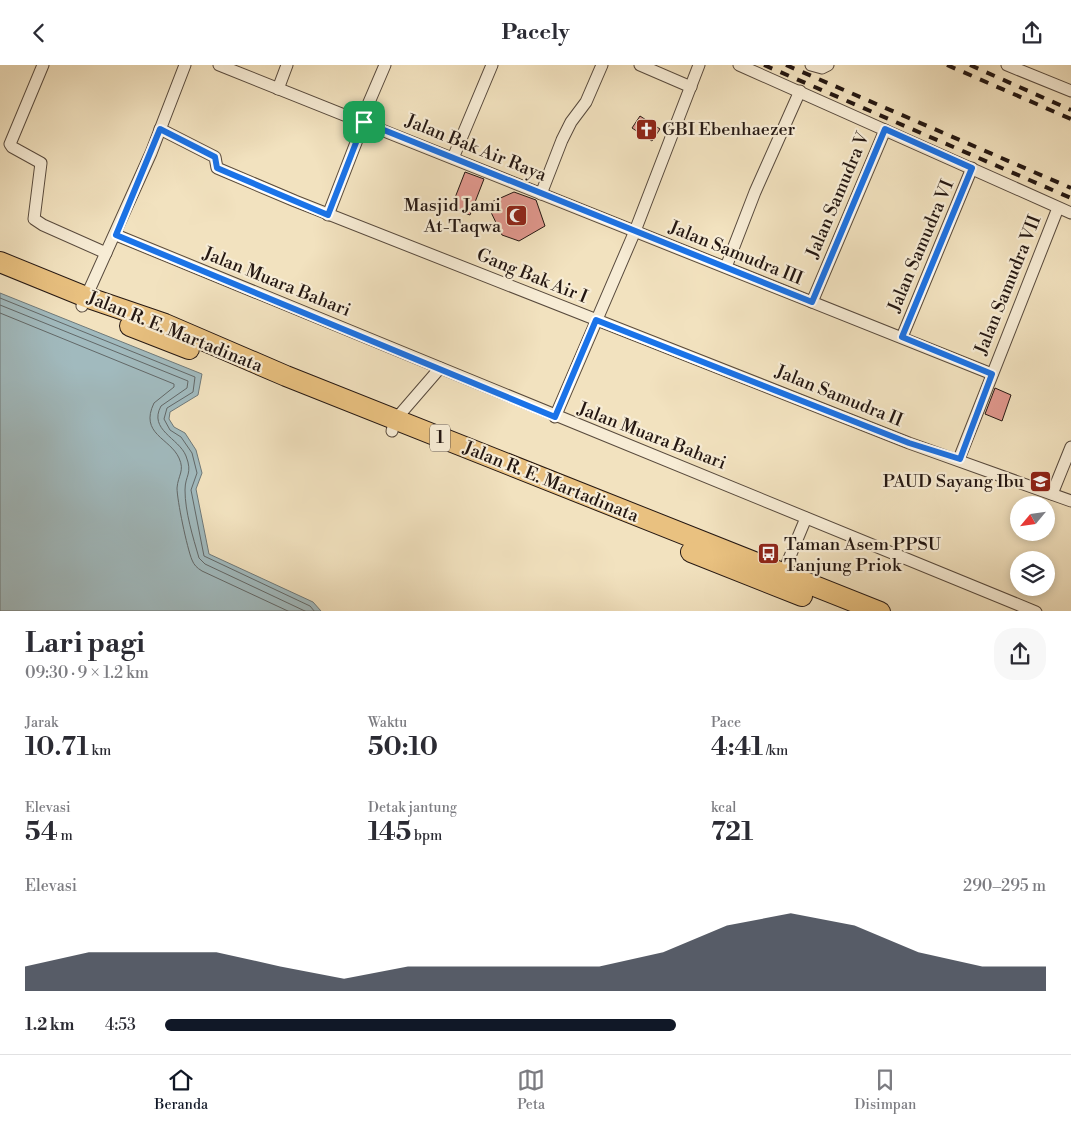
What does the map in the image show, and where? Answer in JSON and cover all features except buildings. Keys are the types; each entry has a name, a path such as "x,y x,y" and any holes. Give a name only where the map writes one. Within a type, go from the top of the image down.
{"highway":[{"name":"Jalan R. E. Martadinata","path":"0,262 84,302 780,580 843,611"},
{"name":"Jalan R. E. Martadinata","path":"0,275 84,302"},
{"name":"Jalan R. E. Martadinata","path":"780,580 880,611"}],"street":[{"path":"43,65 10,144 12,147 41,163 34,218 36,221 106,253"},
{"path":"84,302 116,235 185,65"},
{"name":"Jalan Bak Air Raya","path":"219,65 635,231"},
{"path":"278,89 287,65"},
{"path":"328,215 385,65"},
{"path":"453,158 492,65"},
{"path":"540,194 571,121 586,102 602,65"},
{"path":"640,65 690,87"},
{"path":"555,417 635,231 700,65"},
{"path":"740,65 1071,213"},
{"path":"811,65 822,67 828,65"},
{"path":"1007,65 1071,91"},
{"path":"726,267 755,192 800,91"},
{"name":"Gang Bak Air I","path":"160,129 215,157 217,168 328,215 596,320"},
{"name":"Jalan Samudra V","path":"812,302 885,129"},
{"name":"Jalan Samudra VI","path":"902,337 972,168"},
{"name":"Jalan Samudra VII","path":"960,459 1058,208"},
{"name":"Jalan Samudra III","path":"635,231 992,374"},
{"name":"Jalan Muara Bahari","path":"116,235 440,367 555,417 665,458 1036,611"},
{"name":"Jalan Samudra II","path":"596,320 909,443 960,459 1071,501"},
{"path":"394,425 440,367"},
{"path":"1052,494 1071,447"},
{"path":"780,580 806,517"}],"water":[{"path":"0,293 202,374 198,395 170,412 169,419 174,427 185,433 196,450 202,473 196,489 209,554 313,602 321,611 0,611"}],"railway":[{"path":"764,65 1071,198"},
{"path":"786,65 1071,188"},
{"path":"947,65 1071,119"},
{"path":"970,65 1071,110"}],"place":[{"name":"GBI Ebenhaezer","path":"646,129"},
{"name":"Masjid Jami At-Taqwa","path":"517,215"},
{"name":"PAUD Sayang Ibu","path":"1040,481"},
{"name":"Taman Asem PPSU Tanjung Priok","path":"768,554"}],"route":[{"path":"364,122 812,302 885,129 972,168 902,337 992,374 960,459 909,443 784,392 596,320 555,417 440,367 116,235 152,153 160,129 215,157 217,168 328,215 364,122"}]}
